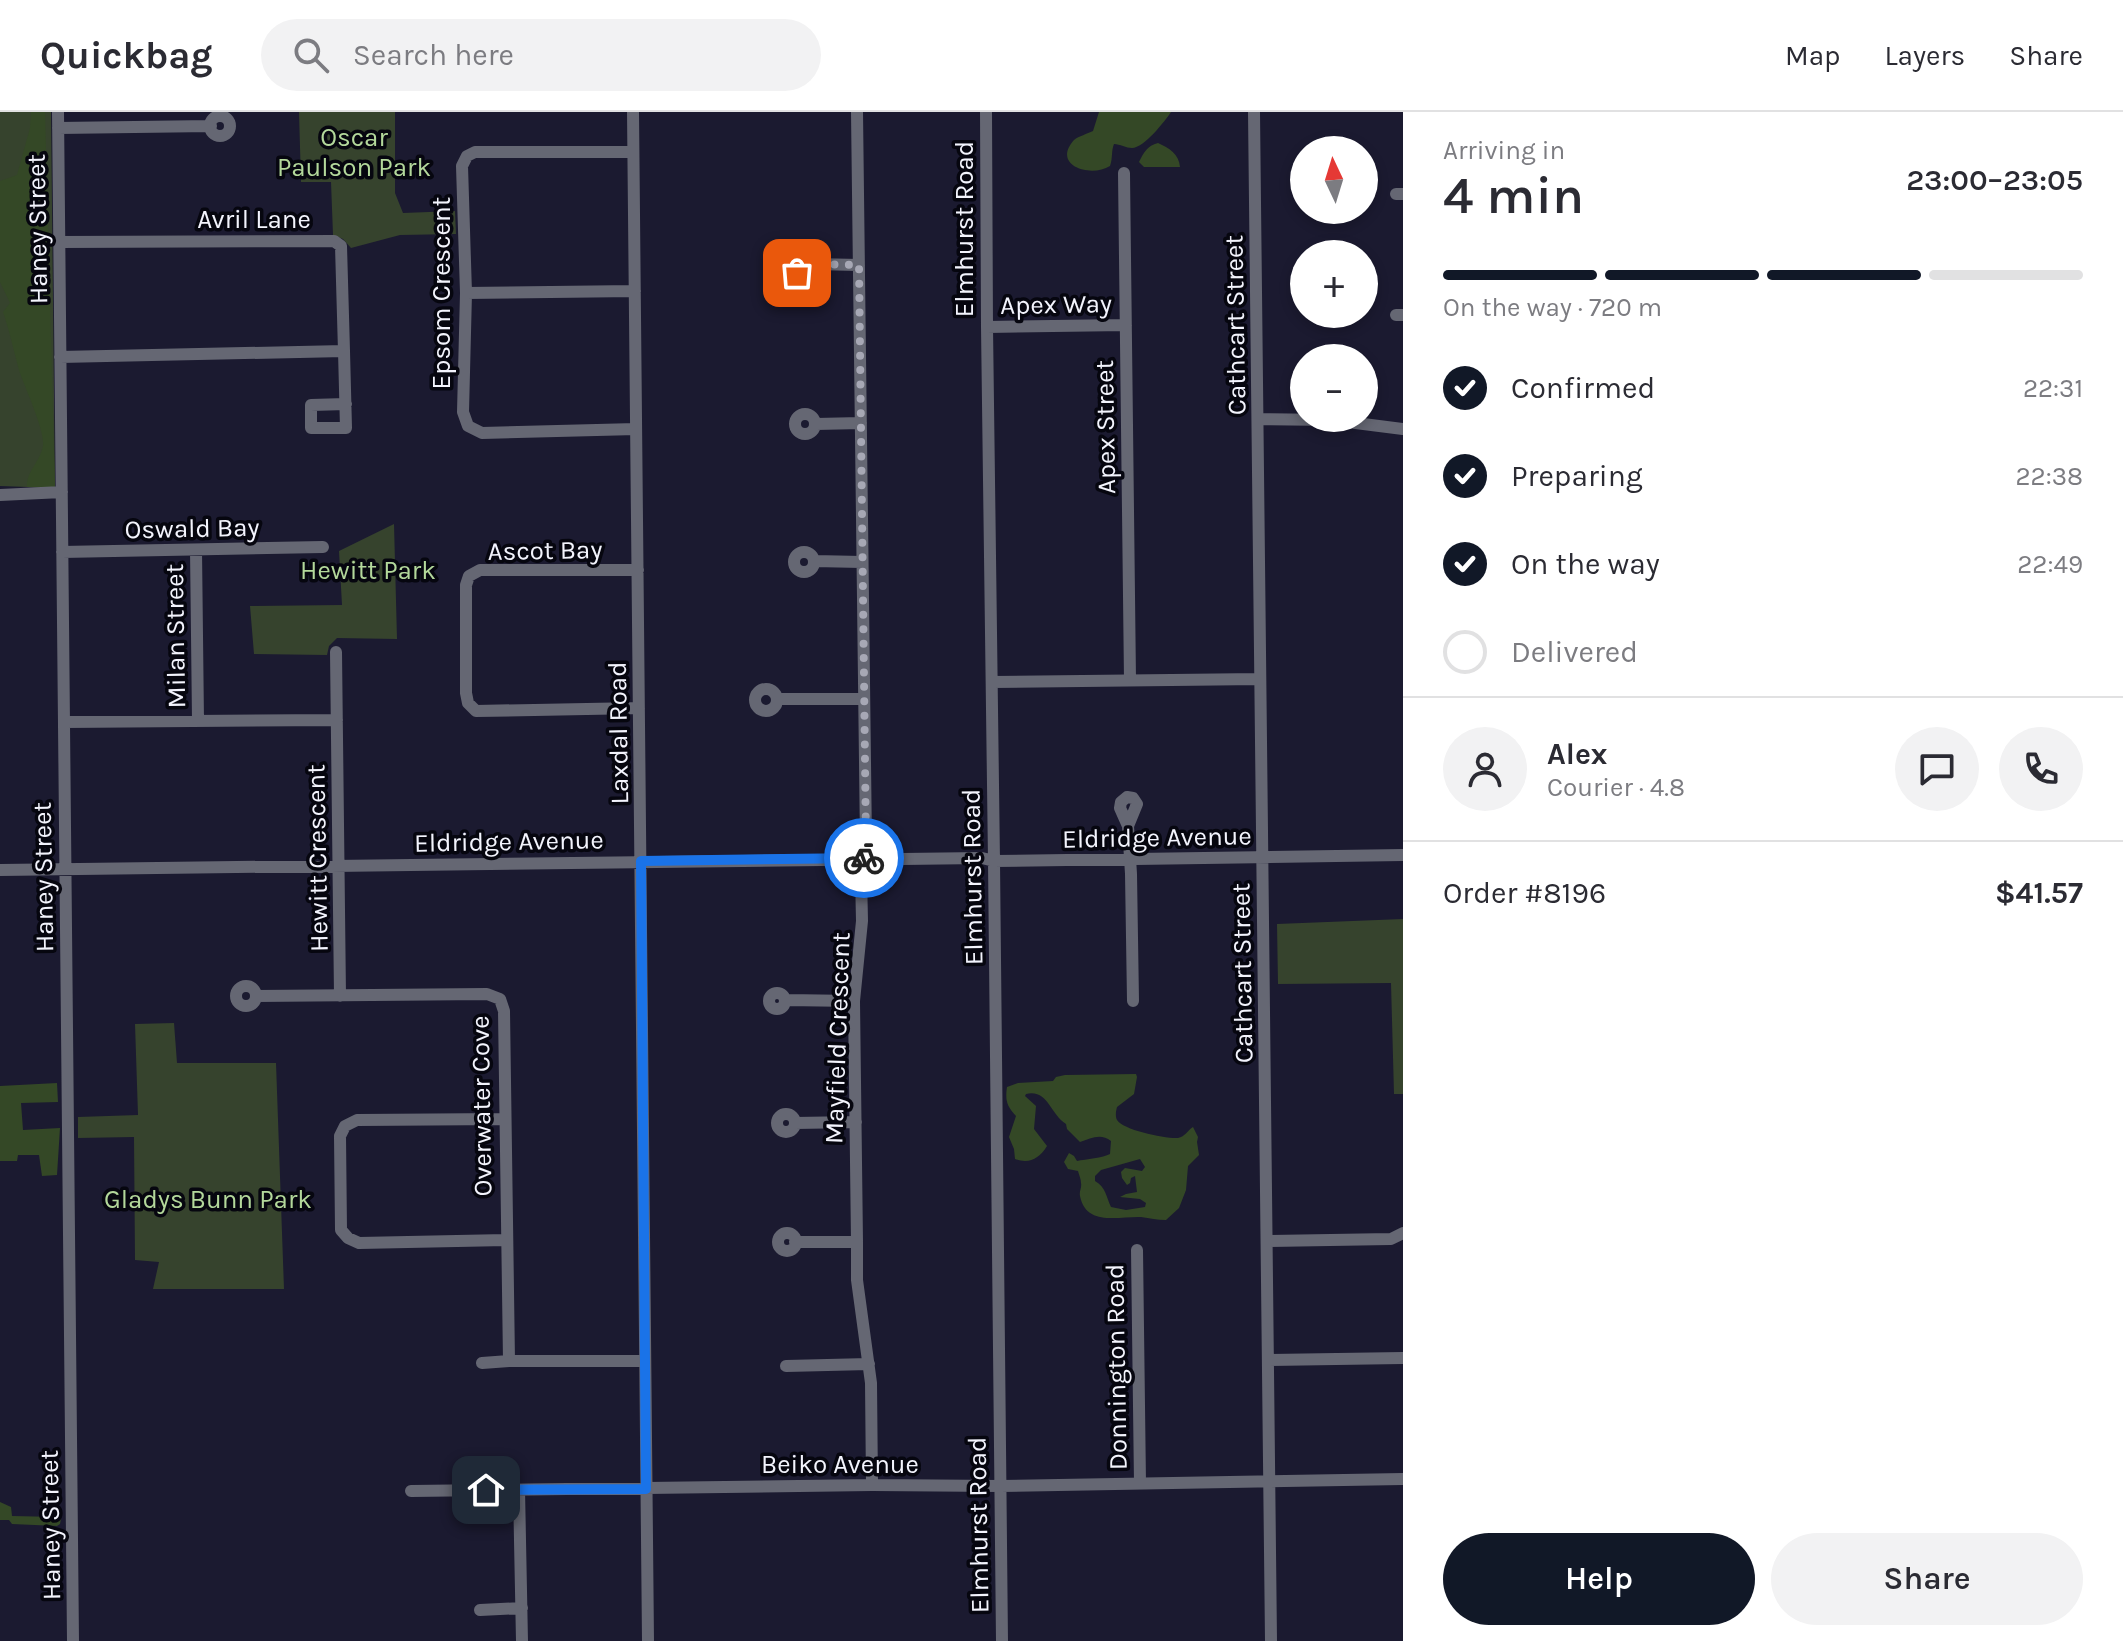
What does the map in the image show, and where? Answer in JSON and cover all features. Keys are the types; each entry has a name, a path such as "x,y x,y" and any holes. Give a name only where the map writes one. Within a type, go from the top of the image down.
{"street":[{"name":"Haney Street","path":"58,112 73,1641"},
{"name":"Laxdal Road","path":"633,112 648,1641"},
{"name":"Mayfield Crescent","path":"857,112 866,843 861,875 862,921 854,1001 857,1280 869,1364 872,1485"},
{"name":"Elmhurst Road","path":"986,112 1002,1641"},
{"name":"Cathcart Street","path":"1254,112 1271,1641"},
{"path":"58,128 211,126"},
{"name":"Epsom Crescent","path":"633,152 475,152 467,156 462,166 466,293 463,412 468,426 482,433 636,429"},
{"name":"Apex Street","path":"1124,173 1130,680"},
{"name":"Avril Lane","path":"59,242 334,241 341,246 346,404"},
{"path":"813,264 859,265"},
{"path":"466,293 635,291"},
{"name":"Apex Way","path":"987,327 1126,325"},
{"path":"60,357 344,351"},
{"path":"1258,419 1332,420 1403,429"},
{"path":"816,424 861,423"},
{"path":"0,495 62,492"},
{"name":"Oswald Bay","path":"62,552 323,547"},
{"name":"Milan Street","path":"196,550 198,721"},
{"path":"814,561 862,562"},
{"name":"Ascot Bay","path":"638,570 480,570 469,576 466,585 466,680 468,703 476,711 639,708"},
{"name":"Hewitt Crescent","path":"336,652 340,996"},
{"path":"992,682 1260,679"},
{"path":"778,699 863,699"},
{"path":"64,722 337,720"},
{"path":"1128,826 1133,1001"},
{"name":"Eldridge Avenue","path":"0,870 1403,855"},
{"name":"Overwater Cove","path":"256,996 487,994 500,999 504,1011 509,1361"},
{"path":"786,1000 854,1001"},
{"path":"505,1119 357,1120 345,1126 340,1136 341,1230 348,1238 359,1243 506,1240"},
{"path":"795,1123 856,1122"},
{"path":"1267,1241 1391,1239 1403,1233"},
{"path":"795,1242 857,1242"},
{"name":"Donnington Road","path":"1137,1250 1140,1483"},
{"path":"1268,1360 1403,1358"},
{"path":"482,1363 645,1361"},
{"path":"786,1366 869,1364"},
{"name":"Beiko Avenue","path":"411,1491 1403,1479"},
{"path":"519,1490 522,1641"},
{"path":"480,1610 522,1608"}],"green space":[{"path":"0,112 51,112 55,488 0,486"},
{"path":"31,112 45,112 55,488 27,487 43,439 3,312 10,303 0,282 0,181 17,175 30,128"},
{"name":"Oscar Paulson Park","path":"299,112 395,112 395,193 403,213 455,211 456,234 400,235 351,248 343,239 333,235 331,182 301,182"},
{"path":"1099,112 1171,112 1154,133 1137,147 1114,144 1110,166 1084,170 1070,163 1068,149 1074,140 1093,131"},
{"path":"1158,143 1173,152 1180,167 1144,167 1139,162 1146,150"},
{"name":"Hewitt Park","path":"394,524 397,639 337,638 329,646 327,655 254,654 250,606 342,605 339,551"},
{"path":"1403,919 1403,1094 1394,1094 1391,983 1278,984 1277,924"},
{"name":"Gladys Bunn Park","path":"174,1023 177,1063 276,1063 284,1289 153,1289 159,1262 135,1260 134,1137 78,1138 78,1117 138,1115 135,1024"},
{"path":"1136,1074 1134,1094 1117,1107 1116,1118 1121,1124 1172,1138 1183,1136 1193,1127 1198,1137 1199,1155 1188,1166 1186,1190 1179,1208 1166,1220 1105,1218 1089,1212 1080,1196 1078,1171 1068,1169 1064,1162 1069,1153 1077,1161 1110,1154 1111,1141 1100,1137 1080,1142 1048,1103 1033,1093 1025,1096 1036,1106 1034,1129 1047,1146 1033,1159 1015,1159 1009,1137 1016,1116 1007,1103 1007,1087 1018,1083 1053,1081 1065,1075","holes":["1140,1159 1145,1167 1142,1171 1125,1168 1121,1172 1127,1185 1135,1176 1137,1192 1120,1197 1140,1199 1146,1203 1145,1207 1126,1210 1111,1207 1095,1176 1101,1170"]},
{"path":"57,1083 58,1102 21,1103 23,1130 60,1128 57,1175 42,1176 39,1155 18,1155 17,1161 0,1161 0,1086"},
{"path":"0,1502 11,1507 12,1516 58,1517 60,1524 12,1524 9,1520 0,1520"}],"way so far":[{"path":"797,273 807,274 813,264 859,265 864,858"}],"route":[{"path":"486,1490 646,1489 641,861 864,858"}]}
